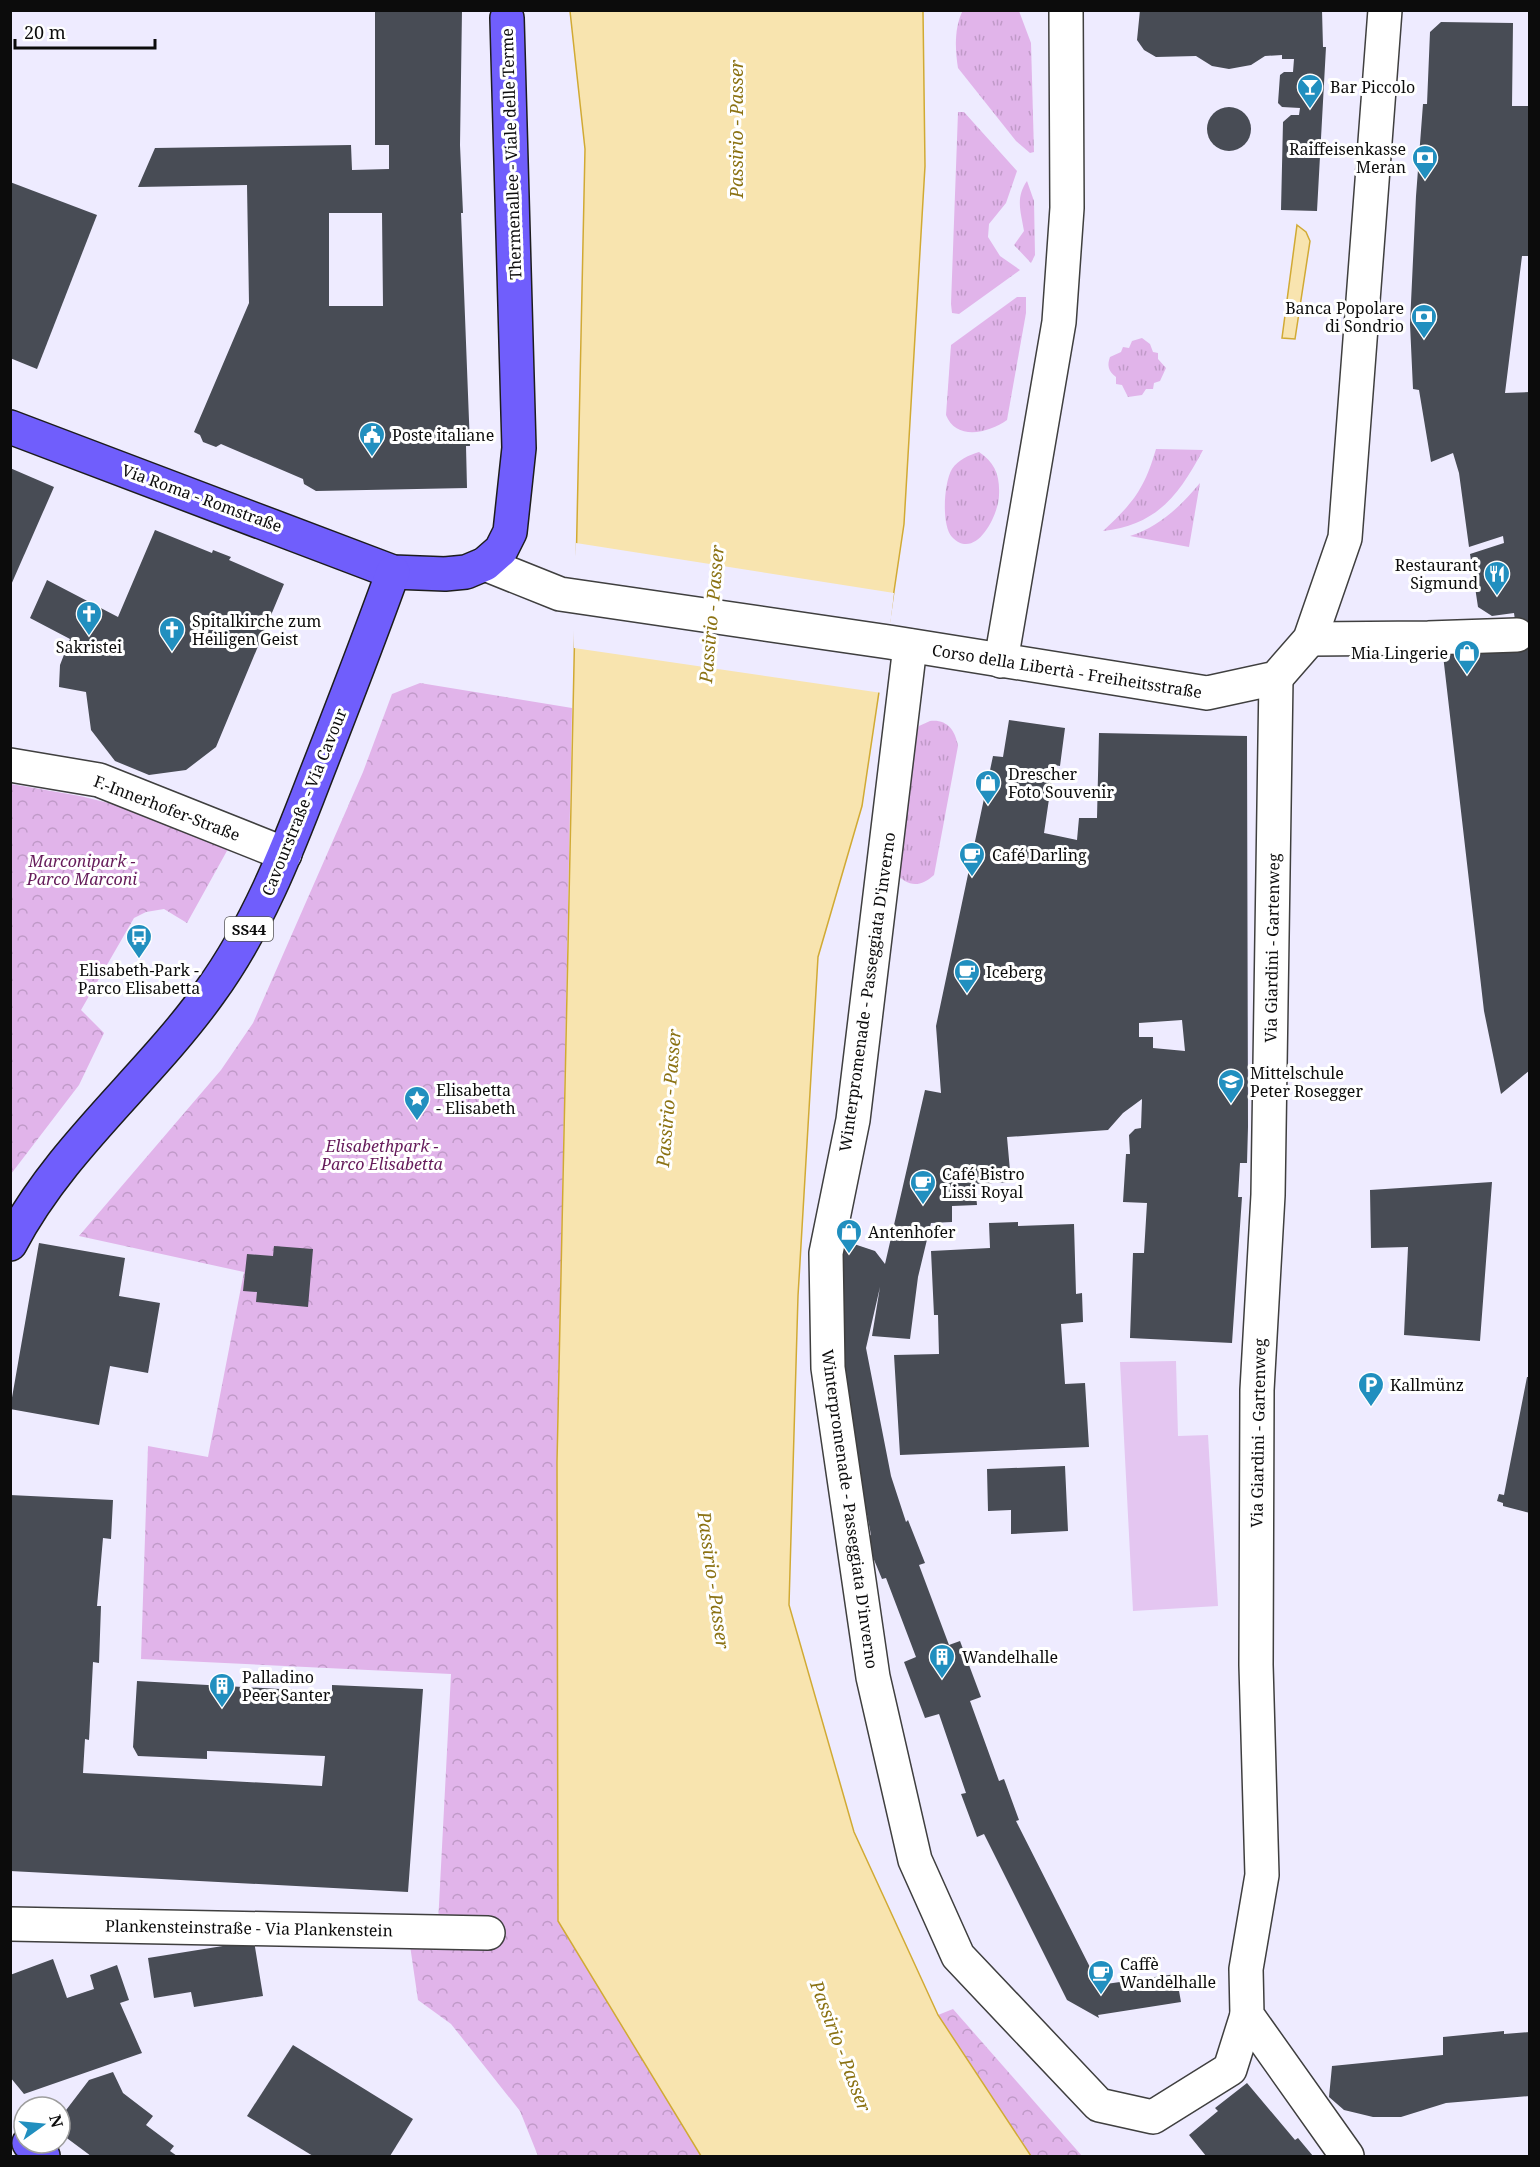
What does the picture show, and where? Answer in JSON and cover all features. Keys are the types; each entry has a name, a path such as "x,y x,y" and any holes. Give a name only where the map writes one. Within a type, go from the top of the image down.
{"main road":[{"name":"Thermenallee - Viale delle Terme","path":"485,564 501,550 510,532 519,448 507,18"},
{"name":"Via Roma - Romstraße","path":"10,427 393,572 445,574 466,572 485,564"},
{"name":"Cavourstraße - Via Cavour","path":"12,1237 61,1164 162,1052 209,993 254,921 285,854 362,658 393,572"}],"street":[{"path":"1002,661 1059,322 1067,208 1066,10"},
{"path":"1276,678 1310,639 1345,538 1384,10"},
{"name":"Corso della Libertà - Freiheitsstraße","path":"485,564 566,595 900,644 1207,693 1276,678"},
{"path":"1310,639 1429,650 1517,634"},
{"name":"Winterpromenade - Passeggiata D'inverno","path":"900,644 853,1120 826,1253 828,1368 871,1665 915,1860 958,1956 1099,2105 1153,2117 1230,2069 1247,2015"},
{"name":"Via Giardini - Gartenweg","path":"1247,2015 1246,1969 1262,1875 1256,1665 1257,1402 1268,1195 1276,678"},
{"name":"F.-Innerhofer-Straße","path":"10,765 99,780 285,854"},
{"name":"Plankensteinstraße - Via Plankenstein","path":"10,1924 488,1933"},
{"path":"1247,2015 1347,2157"}],"green space":[{"path":"963,10 1019,11 1031,43 1034,152 1030,153 1016,141 958,68 956,39"},
{"path":"958,112 964,112 1017,171 1006,203 989,224 988,237 1000,256 1020,270 959,314 952,313 951,304"},
{"path":"1027,181 1034,201 1035,255 1031,263 1014,245 1024,231 1020,199"},
{"path":"1017,297 1026,297 1026,313 1007,420 982,431 957,429 946,415 951,345"},
{"path":"1142,338 1150,344 1153,352 1158,353 1158,359 1166,368 1160,381 1154,383 1153,389 1146,389 1142,395 1128,397 1122,385 1116,384 1116,377 1108,365 1109,360 1110,357 1121,352 1123,347 1129,348 1132,341"},
{"path":"1156,449 1203,450 1175,494 1152,515 1122,528 1103,531 1130,504 1142,486"},
{"path":"979,452 993,465 995,470 999,488 998,503 990,523 977,540 969,544 961,543 952,537 946,523 947,483 957,463"},
{"path":"1200,483 1189,547 1130,536 1169,515"},
{"name":"Elisabethpark - Parco Elisabetta","path":"420,683 572,708 557,1462 558,1921 701,2156 538,2156 520,2111 451,2024 418,2000 407,1925 438,1924 451,1674 141,1659 148,1446 208,1457 244,1272 79,1236 221,1070 253,1023 363,772 392,694"},
{"path":"930,721 946,724 955,735 958,746 934,875 924,882 914,884 904,881 895,872 914,736 919,726"},
{"name":"Marconipark - Parco Marconi","path":"11,784 80,796 170,818 228,849 187,923 164,909 146,912 134,918 81,1010 104,1033 79,1085 11,1174"},
{"path":"953,2009 1082,2156 1031,2156 938,2015"}],"shaded area":[{"path":"1176,1361 1178,1436 1208,1435 1218,1606 1133,1611 1120,1362"}],"water":[{"name":"Passirio - Passer","path":"570,11 923,11 925,166 904,524 862,806 818,957 798,1296 789,1605 854,1832 938,2015 1031,2156 701,2156 558,1921 557,1462 585,149"},
{"path":"1297,225 1306,232 1310,241 1295,339 1282,338"}],"pier":[{"path":"576,543 894,593 882,693 574,648 572,596"}],"building":[{"path":"375,10 462,10 460,145 463,213 461,213 470,446 466,446 467,488 316,491 304,484 303,479 221,444 216,447 203,442 200,435 194,432 249,303 247,185 138,187 155,148 351,145 352,170 389,169 389,145 375,145","holes":["329,213 382,213 383,306 329,306"]},
{"path":"1140,10 1322,10 1323,47 1326,47 1317,211 1281,210 1283,122 1291,115 1299,115 1300,108 1282,107 1278,103 1280,75 1284,72 1293,72 1294,59 1282,59 1282,55 1265,56 1251,65 1229,69 1212,66 1196,56 1156,57 1144,50 1137,40"},
{"path":"1441,22 1513,23 1512,106 1530,106 1530,256 1522,256 1505,393 1530,392 1530,1070 1501,1094 1484,1011 1443,655 1519,650 1514,613 1492,616 1478,607 1470,554 1504,543 1503,536 1469,547 1459,473 1453,453 1431,462 1419,390 1413,389 1410,324 1423,104 1427,104 1430,32"},
{"path":"1229,107 1244,114 1251,129 1244,144 1229,151 1214,144 1207,129 1214,114"},
{"path":"10,182 97,215 37,369 10,358"},
{"path":"10,468 54,487 11,585 10,585"},
{"name":"Spitalkirche zum Heiligen Geist","path":"155,530 212,553 213,550 231,557 229,560 284,584 216,747 186,770 149,775 115,761 91,730 86,692 59,687 60,665 70,639 30,618 47,580 118,617"},
{"path":"1009,720 1065,728 1060,766 1054,765 1044,833 1077,840 1079,818 1097,818 1099,733 1247,736 1248,1127 1247,1163 1240,1163 1238,1197 1242,1197 1232,1343 1130,1338 1133,1253 1144,1253 1147,1203 1123,1202 1126,1154 1130,1154 1129,1135 1135,1129 1141,1128 1142,1099 1123,1113 1108,1130 1007,1137 1011,1182 975,1184 977,1205 952,1206 952,1222 931,1223 918,1277 910,1339 872,1336 880,1287 866,1348 891,1476 906,1522 908,1520 925,1563 919,1565 949,1645 960,1641 981,1697 970,1701 999,1781 1004,1779 1019,1820 1016,1821 1099,1985 1176,1974 1181,2002 1098,2015 1099,2018 1067,2000 984,1834 977,1837 961,1794 966,1793 939,1714 925,1718 904,1662 916,1657 886,1578 882,1579 865,1538 871,1535 834,1346 831,1246 854,1244 875,1251 885,1264 925,1090 941,1093 936,1026 993,756 1003,757","holes":["1182,1020 1185,1051 1153,1048 1153,1037 1139,1037 1139,1023"]},
{"path":"1492,1182 1480,1341 1404,1335 1408,1247 1371,1248 1370,1190"},
{"path":"1018,1222 1018,1226 1074,1224 1076,1294 1082,1293 1083,1322 1061,1324 1065,1384 1085,1383 1089,1447 900,1455 894,1355 939,1354 938,1315 934,1315 931,1251 990,1248 989,1223"},
{"path":"39,1243 125,1258 119,1296 160,1303 148,1373 110,1366 99,1425 10,1409"},
{"path":"274,1246 313,1249 308,1307 256,1302 257,1292 243,1291 247,1254 273,1256"},
{"path":"1527,1377 1530,1377 1530,1513 1503,1506 1503,1503 1497,1501 1499,1494 1504,1495"},
{"path":"1065,1466 1068,1531 1011,1534 1011,1510 988,1511 987,1469"},
{"path":"10,1495 113,1500 111,1539 103,1538 97,1606 101,1606 99,1663 93,1662 89,1740 85,1739 83,1773 322,1786 325,1756 207,1751 207,1759 138,1756 133,1747 137,1681 332,1692 332,1685 423,1689 408,1892 10,1871"},
{"path":"254,1941 263,1996 194,2007 191,1992 154,1998 148,1958"},
{"path":"53,1959 67,1998 94,1989 90,1975 117,1965 129,2000 120,2003 142,2053 24,2094 10,2077 10,1975"},
{"path":"1504,2031 1504,2034 1530,2032 1530,2096 1446,2103 1401,2117 1373,2117 1344,2110 1329,2097 1332,2066 1443,2055 1443,2037"},
{"path":"293,2045 413,2119 390,2156 313,2156 247,2116"},
{"path":"113,2072 123,2093 153,2116 146,2125 174,2146 170,2151 177,2156 91,2156 72,2142 72,2102 89,2080"},
{"path":"1247,2083 1295,2140 1298,2138 1313,2156 1206,2156 1189,2135 1218,2111 1215,2108"}],"place":[{"name":"Bar Piccolo","path":"1310,110"},
{"name":"Raiffeisenkasse Meran","path":"1425,181"},
{"name":"Banca Popolare di Sondrio","path":"1424,340"},
{"name":"Poste italiane","path":"372,458"},
{"name":"Restaurant Sigmund","path":"1497,597"},
{"name":"Sakristei","path":"89,637"},
{"name":"Spitalkirche zum Heiligen Geist","path":"172,653"},
{"name":"Mia Lingerie","path":"1467,676"},
{"name":"Drescher Foto Souvenir","path":"988,806"},
{"name":"Café Darling","path":"972,878"},
{"name":"Elisabeth-Park - Parco Elisabetta","path":"139,960"},
{"name":"Iceberg","path":"967,995"},
{"name":"Mittelschule Peter Rosegger","path":"1231,1105"},
{"name":"Elisabetta - Elisabeth","path":"417,1122"},
{"name":"Café Bistro Lissi Royal","path":"923,1206"},
{"name":"Antenhofer","path":"849,1255"},
{"name":"Kallmünz","path":"1371,1408"},
{"name":"Wandelhalle","path":"942,1680"},
{"name":"Palladino Peer Santer","path":"222,1709"},
{"name":"Caffè Wandelhalle","path":"1101,1996"}]}
